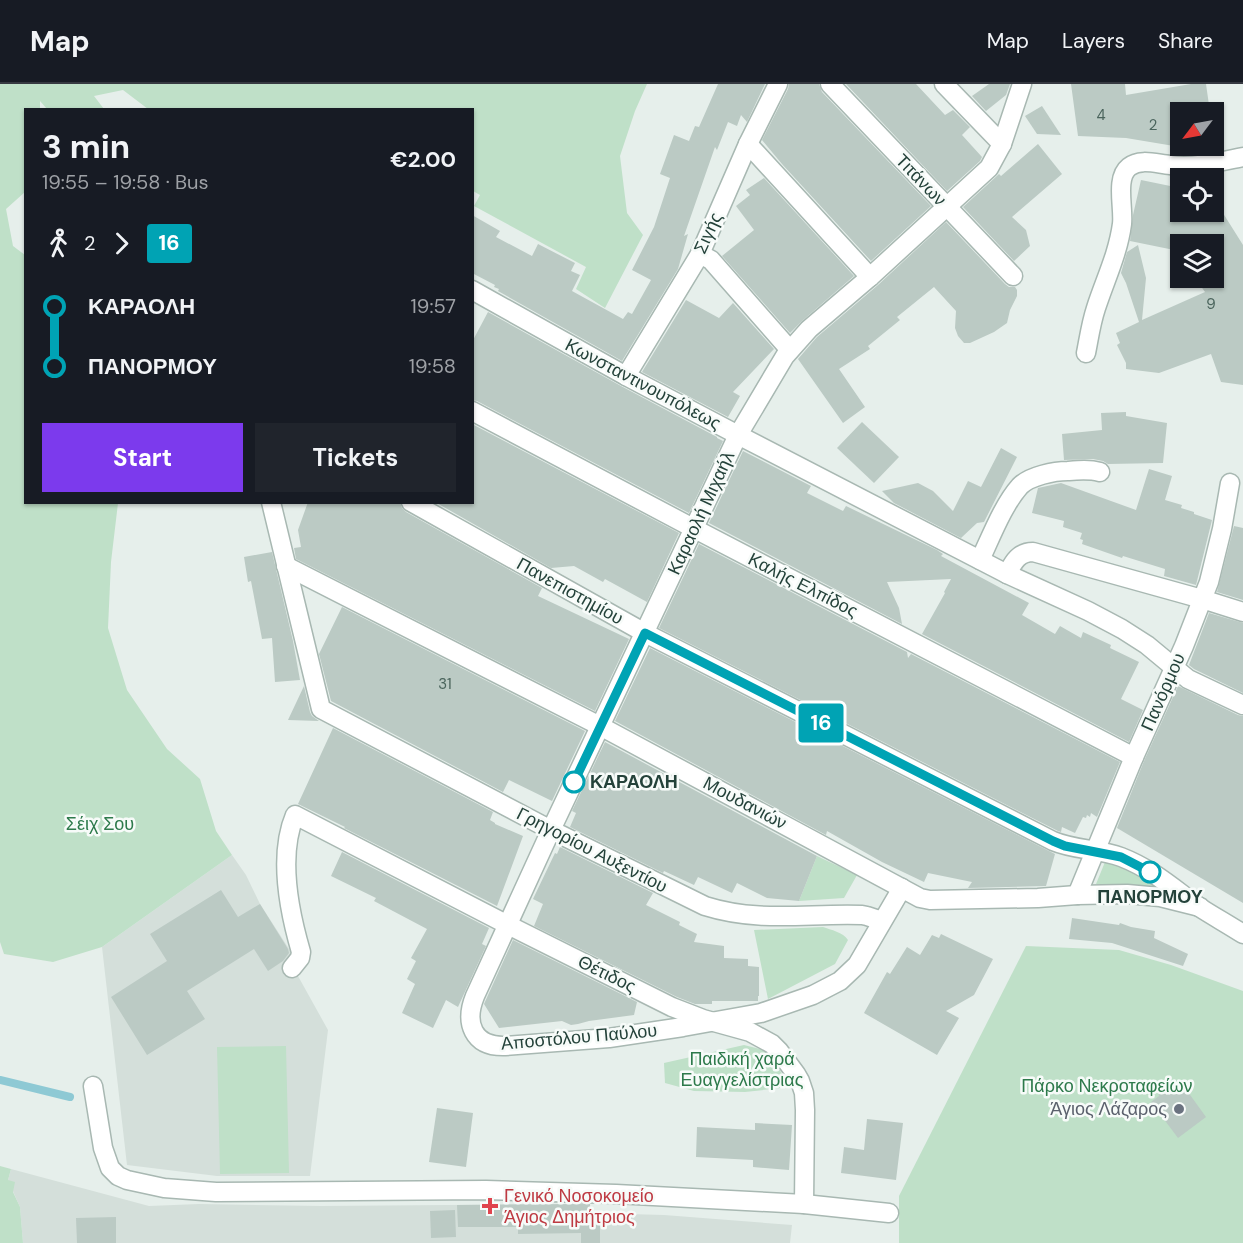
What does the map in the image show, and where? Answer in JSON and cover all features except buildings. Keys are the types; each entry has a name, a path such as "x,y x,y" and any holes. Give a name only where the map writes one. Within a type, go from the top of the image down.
{"street":[{"name":"Σιγής","path":"626,376 700,254 748,144 778,84"},
{"name":"Τιτάνων","path":"830,84 1013,276"},
{"path":"944,84 1002,144"},
{"name":"Καραολή Μιχαήλ","path":"471,1008 551,830 738,435 790,350 809,329 870,277 989,168 1002,144 1022,84"},
{"path":"748,144 870,277"},
{"path":"1086,353 1096,307 1119,244 1123,214 1121,189 1124,173 1129,166 1137,162 1203,165 1243,158"},
{"path":"700,254 711,260 790,350"},
{"name":"Κωνσταντινουπόλεως","path":"474,291 738,435 1007,574 1122,629 1147,645 1188,679 1243,705"},
{"name":"Καλής Ελπίδος","path":"474,412 1134,757"},
{"path":"980,560 1005,509 1020,486 1054,471 1100,472"},
{"name":"Πανόρμου","path":"1077,895 1209,582 1230,483"},
{"path":"271,504 286,566"},
{"name":"Πανεπιστημίου","path":"415,504 645,633 1053,841 1065,846 1121,857 1139,866 1163,879 1200,907 1243,934"},
{"path":"1007,574 1017,558 1024,552 1033,552 1243,612"},
{"name":"Γρηγορίου Αυξεντίου","path":"286,566 321,709 551,830 705,906 726,912 772,917 867,915 882,921"},
{"name":"Μουδανιών","path":"286,566 600,726 920,898 930,900 1038,898 1127,894 1160,897 1200,907"},
{"name":"Θέτιδος","path":"292,968 300,958 301,952 290,908 287,869 287,841 296,815 680,1011 750,1032 772,1044 800,1081 804,1093 806,1110 804,1204"},
{"path":"712,1022 772,1009 813,995 833,985 857,965 902,888"},
{"name":"Αποστόλου Παύλου","path":"471,1008 470,1020 476,1035 483,1041 498,1046 627,1036 712,1022"},
{"path":"93,1086 103,1148 110,1168 118,1176 127,1180 157,1187 216,1192 486,1190 616,1194 804,1204 889,1213"}],"shaded area":[{"path":"232,855 293,955 288,958 328,1030 310,1176 217,1176 127,1165 102,947"},
{"name":"Γενικό Νοσοκομείο Άγιος Δημήτριος","path":"11,1169 149,1206 590,1204 591,1213 664,1215 792,1225 790,1243 23,1243 20,1207 8,1180"}],"green space":[{"name":"Σέιχ Σου","path":"0,84 647,84 620,156 627,213 643,235 605,308 576,289 586,267 474,206 480,195 474,192 474,108 147,108 123,90 94,96 103,108 46,108 40,101 40,108 24,108 24,193 6,209 13,246 24,254 24,504 118,504 111,562 108,628 127,690 167,749 200,779 216,831 232,855 102,947 53,962 4,954 0,942"},
{"path":"817,856 857,875 844,898 799,901"},
{"path":"1105,862 1127,868 1174,893 1096,884"},
{"path":"823,927 840,933 848,940 835,964 768,999 754,930"},
{"name":"Πάρκο Νεκροταφείων","path":"1026,946 1119,950 1171,965 1243,991 1243,1243 899,1243 899,1196"},
{"name":"Παιδική χαρά Ευαγγελίστριας","path":"744,1045 768,1051 790,1087 745,1092 694,1091 665,1083 664,1063"},
{"path":"286,1046 289,1173 220,1174 217,1047"},
{"path":"0,1166 11,1169 8,1180 15,1182 13,1192 20,1207 23,1243 0,1243"}],"waterway":[{"path":"0,1080 70,1097"}],"bus line":[{"name":"16","path":"574,782 645,633 1053,841 1065,846 1121,857 1150,872"}],"place":[{"name":"ΚΑΡΑΟΛΗ","path":"574,782"},
{"name":"ΠΑΝΟΡΜΟΥ","path":"1150,872"},
{"name":"Άγιος Λάζαρος","path":"1179,1109"},
{"name":"Γενικό Νοσοκομείο Άγιος Δημήτριος","path":"490,1206"}]}
